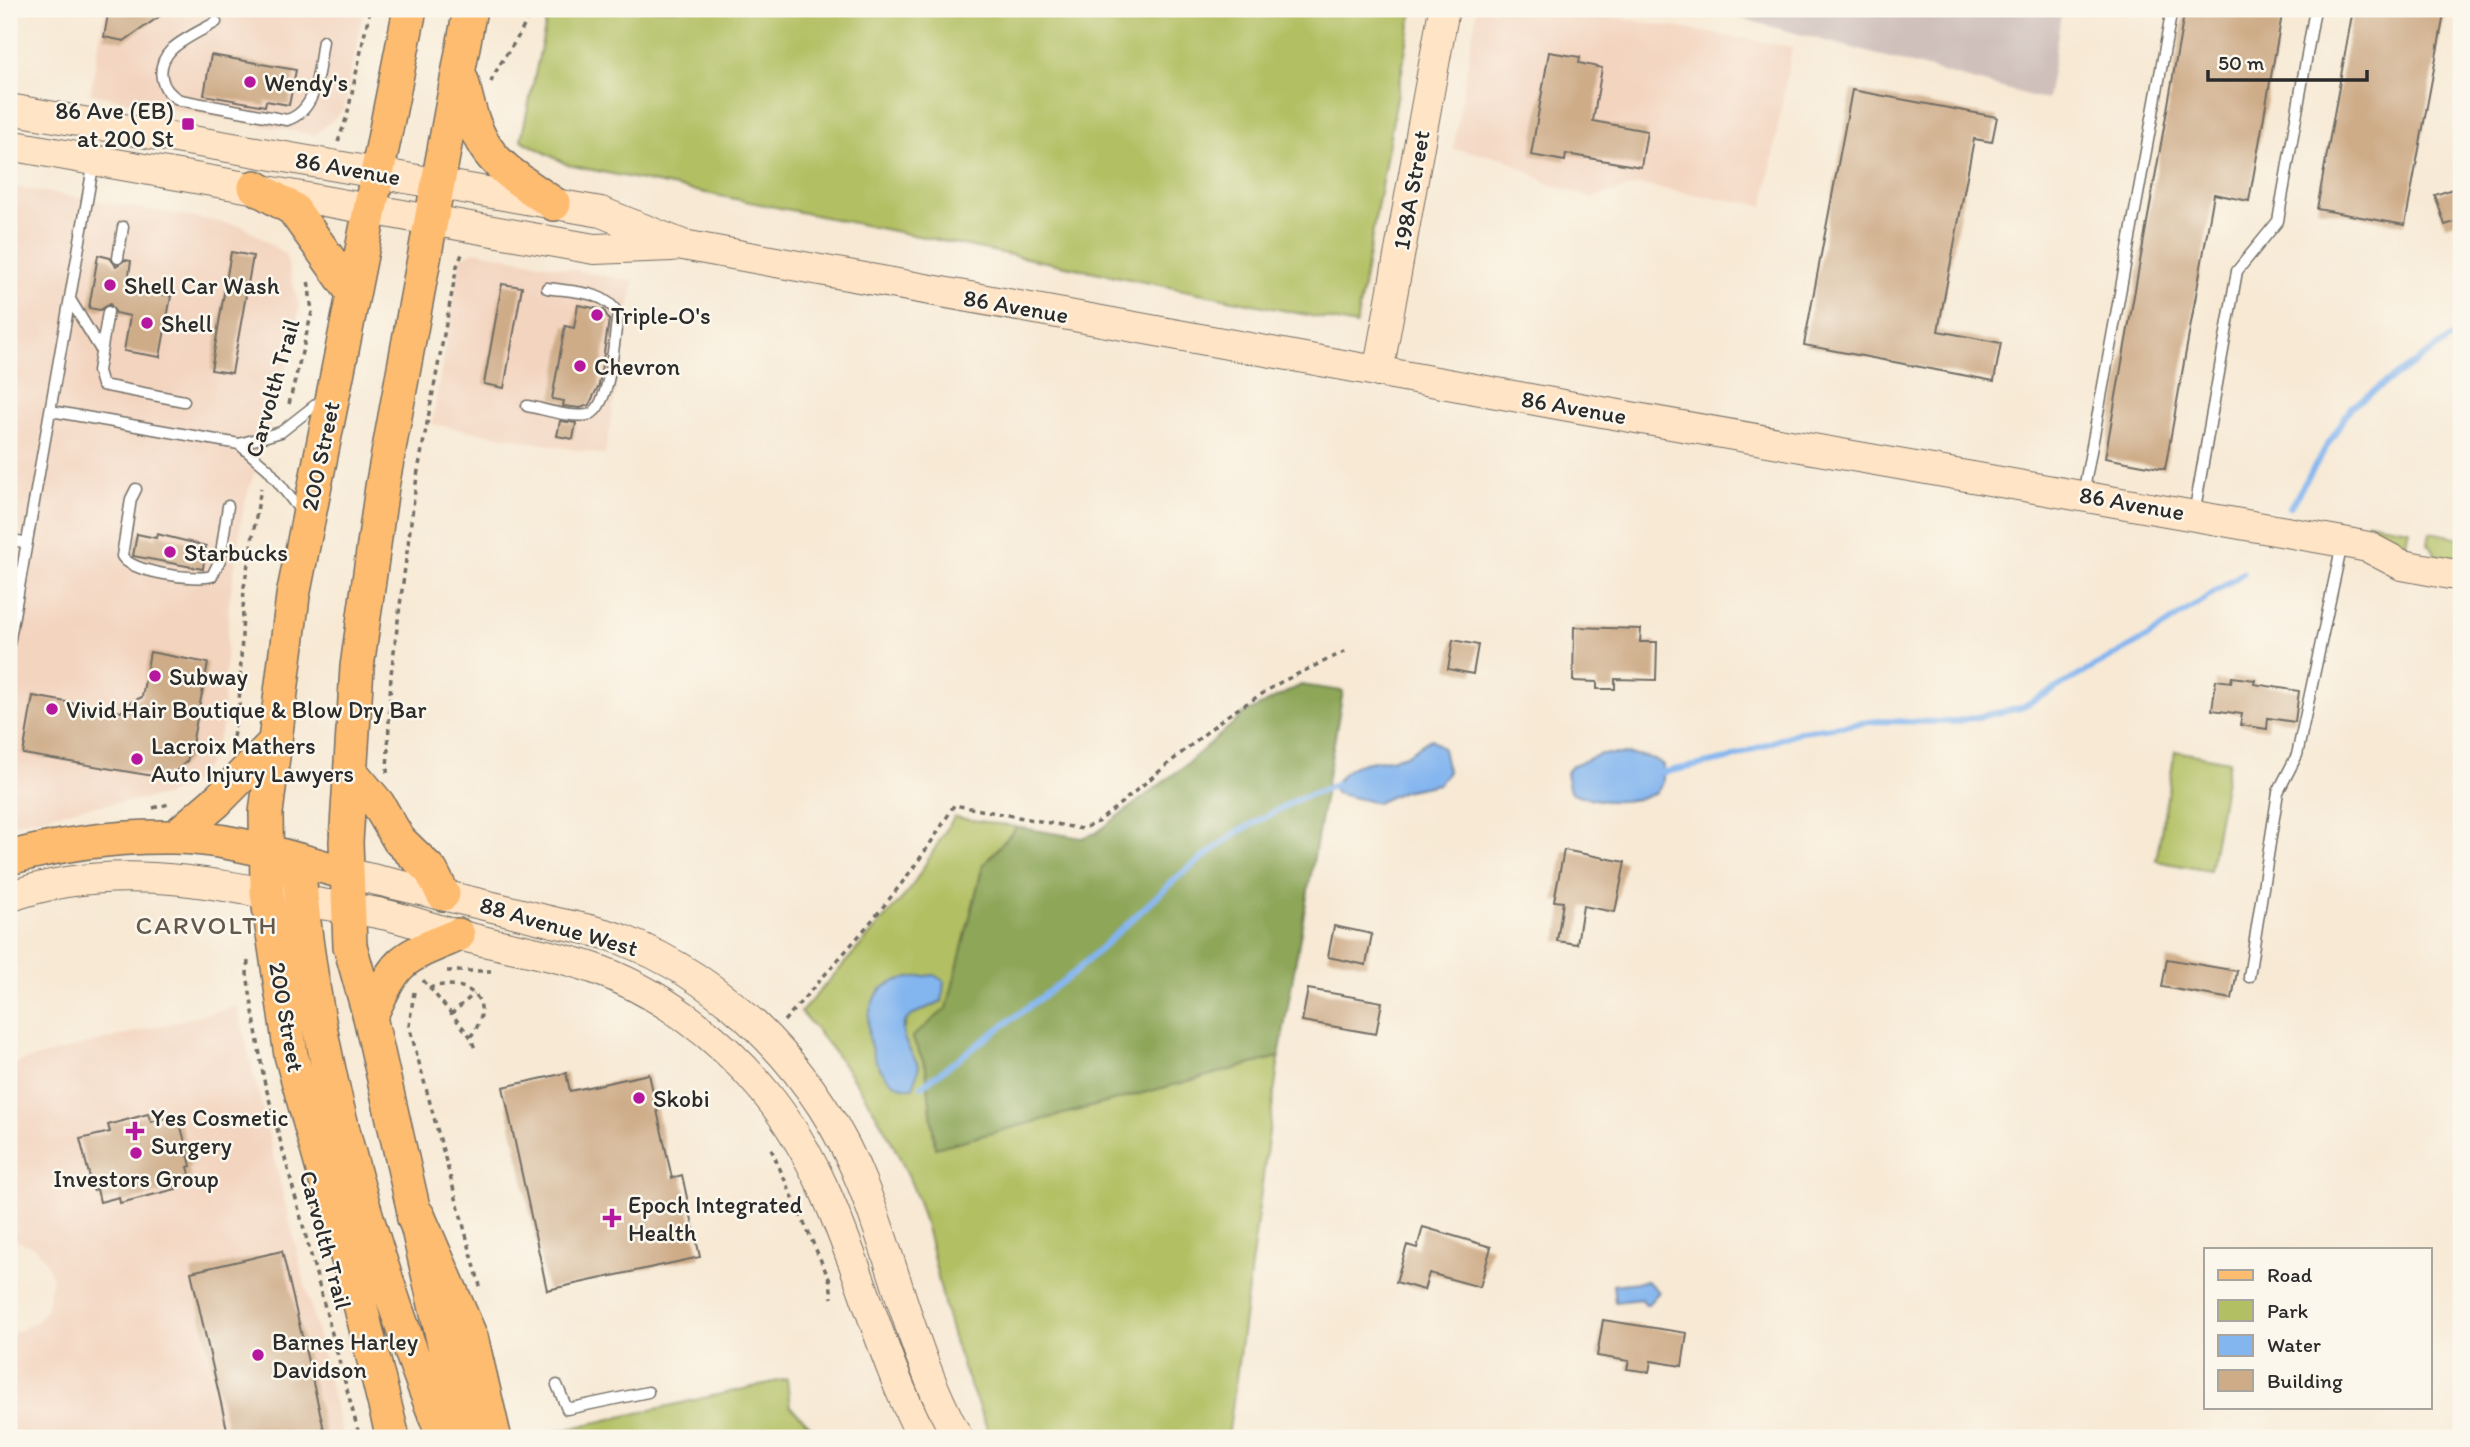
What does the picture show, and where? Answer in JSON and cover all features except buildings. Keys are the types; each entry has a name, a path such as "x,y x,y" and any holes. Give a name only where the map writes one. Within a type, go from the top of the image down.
{"highway":[{"path":"416,1217 469,1339 492,1438"}],"main road":[{"name":"200 Street","path":"393,1438 358,1296 291,1055 267,893 282,856 266,813 272,744 307,519 410,9"},
{"path":"456,1438 446,1353 370,1017 350,946 346,873 357,667 382,487 470,9"},
{"path":"458,67 472,125 493,161 554,204"},
{"path":"256,187 293,209 353,293"},
{"path":"175,837 217,801 272,744"},
{"path":"351,772 379,804 399,840 431,871 443,894"},
{"name":"88 Avenue West","path":"9,858 113,841 175,837 282,856 346,873"},
{"path":"282,856 301,900 322,1039 336,1097 410,1353 444,1438"},
{"path":"370,1017 391,973 406,957 458,935"}],"street":[{"name":"198A Street","path":"1378,372 1444,9"},
{"name":"86 Avenue","path":"9,109 601,212 682,245 1378,372 2343,542 2368,547 2402,565 2461,576"},
{"name":"86 Avenue","path":"9,145 370,208 427,234 594,249 682,245"},
{"name":"88 Avenue West","path":"346,873 443,894 621,939 668,961 714,989 768,1037 838,1131 863,1187 913,1331 958,1438"},
{"name":"88 Avenue West","path":"9,897 72,882 127,877 226,885 347,907 591,967 667,1006 738,1061 790,1126 818,1176 891,1365 923,1438"}],"lane":[{"path":"2083,495 2172,9"},
{"path":"2194,514 2237,271 2278,222 2315,9"},
{"path":"216,22 173,48 165,59 161,76 170,95 180,100 287,120 297,117 313,96 323,41"},
{"path":"9,644 94,161"},
{"path":"118,258 123,227"},
{"path":"527,405 586,416 597,411 605,396 618,314 612,303 601,297 547,288"},
{"path":"71,301 101,350"},
{"path":"108,312 98,371 102,385 184,401"},
{"path":"51,411 239,444 281,432 334,391"},
{"path":"239,444 268,469 307,519"},
{"path":"136,489 131,499 122,556 125,562 137,568 196,578 212,576 220,560 229,506"},
{"path":"9,539 27,543"},
{"path":"2249,977 2278,792 2297,755 2343,542"},
{"path":"557,1385 568,1409 648,1392"}],"path":[{"path":"334,165 370,9"},
{"path":"488,90 498,65 517,42 530,9"},
{"path":"388,783 391,674 417,476 457,266 462,254 427,234"},
{"name":"Carvolth Trail","path":"281,432 312,312 311,288 297,249 312,239"},
{"name":"Carvolth Trail","path":"228,754 239,707 244,587 261,487 268,469"},
{"path":"782,1023 890,903 927,853 954,805 1082,829 1098,822 1225,717 1281,682 1348,650"},
{"name":"Carvolth Trail","path":"249,949 247,974 264,1080 360,1438"},
{"path":"416,971 470,1036 476,1051"},
{"path":"440,972 499,971"},
{"path":"431,974 421,979 412,1001 410,1026 481,1291"},
{"path":"429,988 455,983 474,994 481,1012 477,1028 470,1036"},
{"path":"451,1014 474,994"},
{"path":"771,1148 825,1270 832,1298"}],"shaded area":[{"path":"105,9 364,9 344,110 315,135 90,94"},
{"path":"1477,9 1567,9 1792,47 1764,206 1639,185 1592,198 1551,185 1504,158 1453,149"},
{"path":"1705,9 2062,9 2047,100"},
{"path":"9,186 243,226 285,254 300,308 282,385 244,505 229,605 222,728 211,758 196,781 166,796 80,808 9,825"},
{"path":"474,251 634,281 605,455 432,424 460,258"},
{"path":"237,1006 343,1438 9,1438 9,1335 38,1321 47,1307 52,1276 46,1261 36,1248 9,1237 9,1069 18,1062"}],"green space":[{"path":"549,9 1413,9 1356,325 568,165 521,140"},
{"path":"2367,522 2409,529 2405,548 2402,548"},
{"path":"2430,532 2461,538 2461,560 2436,556 2428,543"},
{"path":"1301,685 1343,691 1279,1057 935,1148 926,1067 912,1037 947,1008 983,865 1017,827 1082,838 1096,833 1183,767 1244,714"},
{"path":"2175,751 2229,761 2210,871 2156,861"},
{"path":"954,817 1017,827 983,865 947,1009 912,1037 926,1067 935,1148 1279,1057 1228,1438 991,1438 954,1341 928,1233 909,1178 887,1133 861,1090 833,1050 801,1012 909,891","holes":["890,983 942,1001 908,1016 901,1037"]},
{"path":"787,1379 790,1406 823,1438 549,1438 549,1433"}],"water":[{"path":"1432,739 1443,749 1448,772 1438,784 1403,791 1377,803 1335,793 1334,786 1341,776 1356,765 1403,756"},
{"path":"1601,754 1633,755 1657,761 1663,765 1663,783 1656,793 1624,801 1602,800 1570,792 1566,773 1573,765"},
{"path":"934,975 944,981 942,1001 916,1013 903,1024 905,1040 919,1066 913,1088 898,1085 886,1076 876,1061 870,1044 868,1025 871,1008 878,993 891,983 906,978"},
{"path":"1647,1281 1659,1292 1647,1305 1641,1299 1615,1302 1613,1285"}],"waterway":[{"path":"2290,507 2351,407 2461,331"},
{"path":"1655,774 1728,759 1801,731 1878,721 1953,722 2020,708 2148,637 2243,573"},
{"path":"922,1086 1074,973 1180,875 1236,833 1298,799 1341,783"}],"place":[{"name":"Wendy's","path":"250,82"},
{"name":"86 Ave (EB) at 200 St","path":"188,124"},
{"name":"Shell Car Wash","path":"110,285"},
{"name":"Triple-O's","path":"597,315"},
{"name":"Shell","path":"147,323"},
{"name":"Chevron","path":"580,366"},
{"name":"Starbucks","path":"170,552"},
{"name":"Subway","path":"155,676"},
{"name":"Vivid Hair Boutique & Blow Dry Bar","path":"52,709"},
{"name":"Lacroix Mathers Auto Injury Lawyers","path":"137,759"},
{"name":"Skobi","path":"639,1098"},
{"name":"Yes Cosmetic Surgery","path":"135,1131"},
{"name":"Investors Group","path":"136,1153"},
{"name":"Epoch Integrated Health","path":"612,1218"},
{"name":"Barnes Harley Davidson","path":"258,1355"}],"district":[{"name":"CARVOLTH","path":"207,925"}]}
